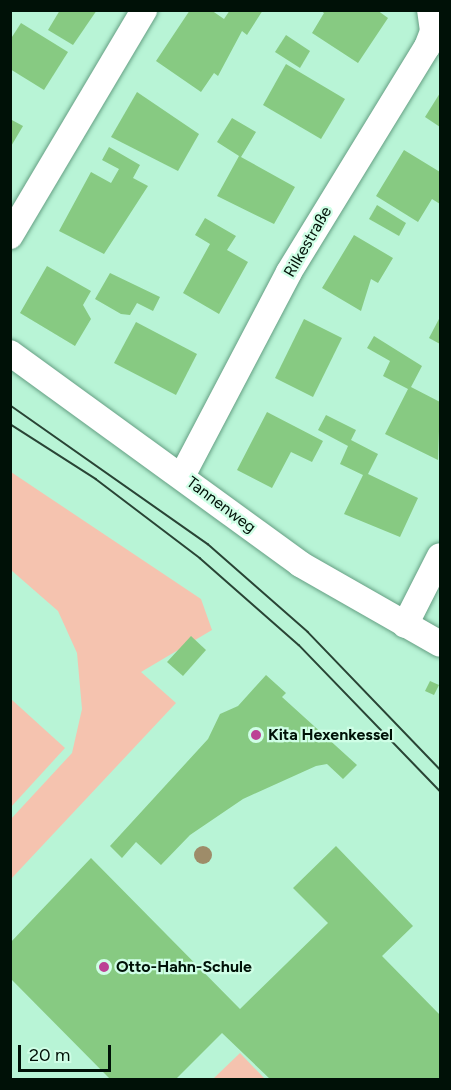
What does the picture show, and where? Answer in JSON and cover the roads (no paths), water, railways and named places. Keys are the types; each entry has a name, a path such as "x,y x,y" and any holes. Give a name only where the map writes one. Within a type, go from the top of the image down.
{"street":[{"path":"10,236 144,10"},
{"name":"Rilkestraße","path":"182,476 290,272 427,47 433,31 430,10"},
{"name":"Tannenweg","path":"10,353 300,564 441,645"},
{"path":"405,625 441,556"}],"tram line":[{"path":"10,405 208,544 308,632 440,769"},
{"path":"10,424 96,479 200,558 299,645 440,791"}],"place":[{"name":"Kita Hexenkessel","path":"256,735"},
{"name":"Otto-Hahn-Schule","path":"104,967"}]}
